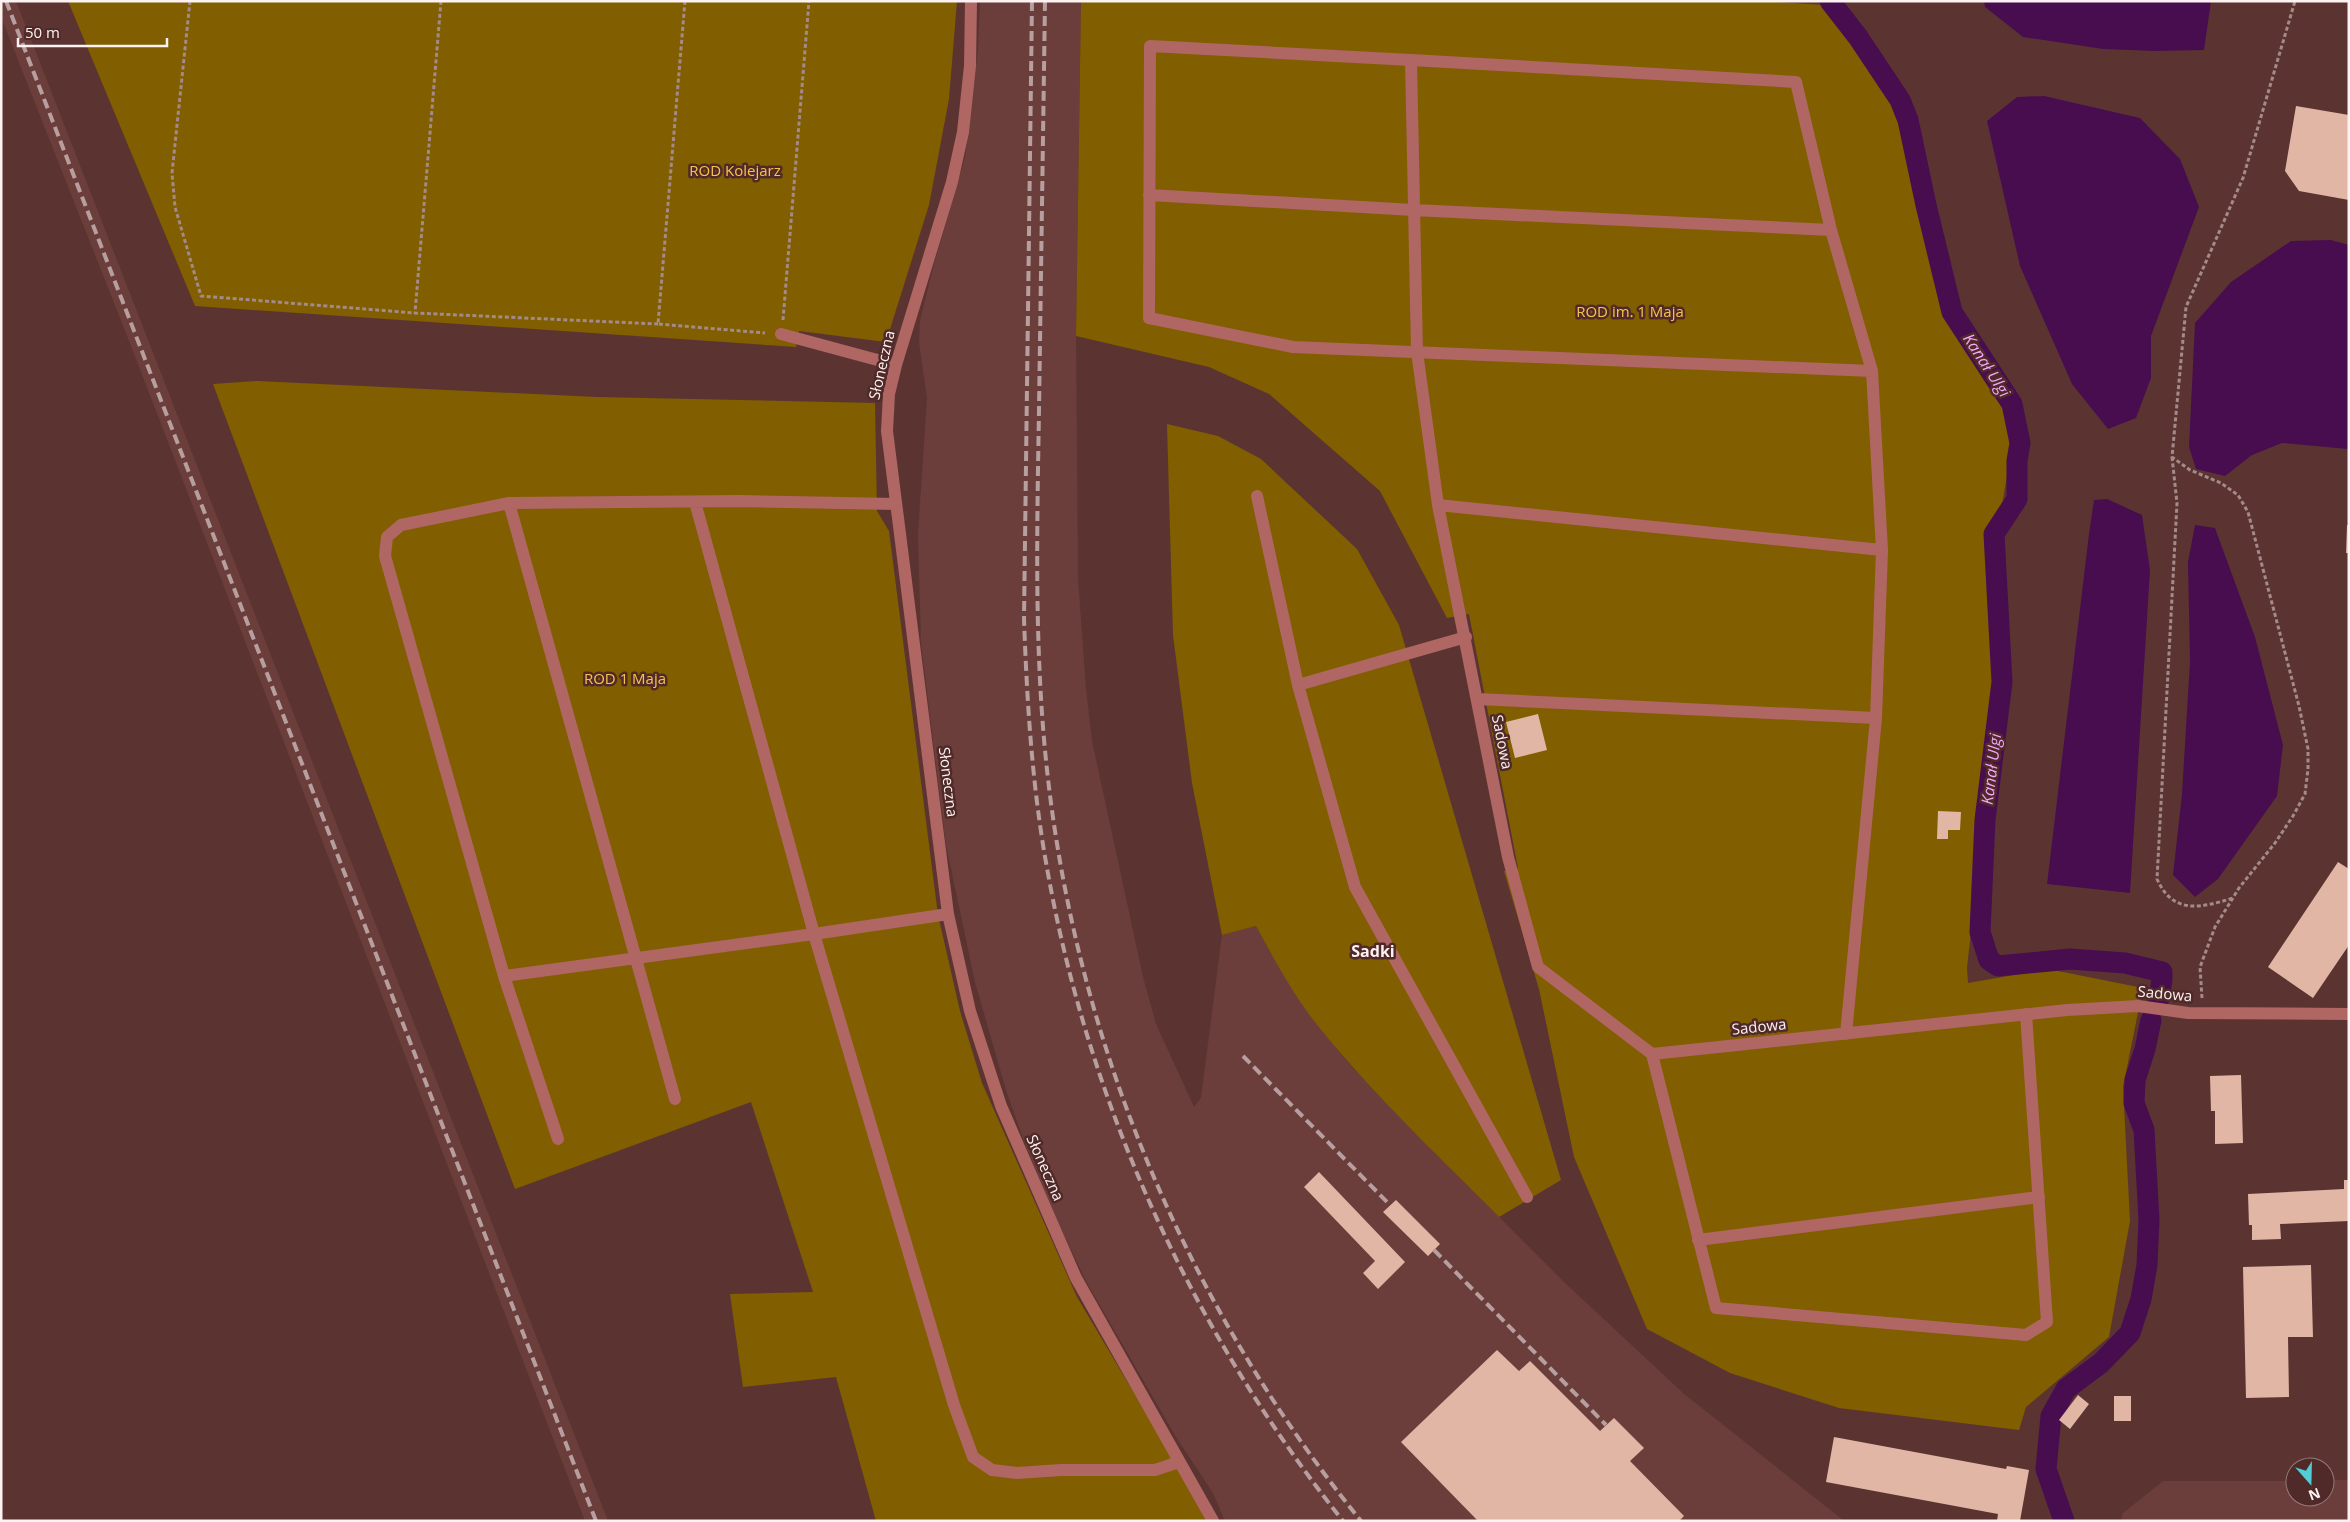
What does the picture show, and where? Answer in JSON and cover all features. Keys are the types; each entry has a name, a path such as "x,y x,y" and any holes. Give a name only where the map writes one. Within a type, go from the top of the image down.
{"street":[{"name":"Słoneczna","path":"972,1 970,66 964,132 952,182 896,365 889,394 887,431 948,914 970,1011 1000,1106 1076,1278 1213,1521"},
{"path":"1846,1034 1876,718 1882,550 1872,372 1831,230 1796,82 1150,46 1149,318 1293,347 1872,372"},
{"name":"Sadowa","path":"1411,60 1417,352 1438,505 1466,637 1508,857 1538,967 1652,1054 2026,1014 2138,1006 2188,1013 2349,1014"},
{"path":"1149,194 1414,210 1831,230"},
{"path":"781,334 896,365"},
{"path":"1258,496 1298,685 1355,887 1527,1197"},
{"path":"695,502 814,934 954,1405 973,1457 992,1470 1017,1473 1060,1470 1154,1470 1179,1462"},
{"path":"558,1139 504,976 386,556 388,537 401,525 509,503 896,504"},
{"path":"509,503 638,958 675,1099"},
{"path":"1438,505 1882,550"},
{"path":"1298,685 1466,637"},
{"path":"1478,699 1876,718"},
{"path":"504,976 948,914"},
{"path":"1652,1054 1716,1308 2026,1335 2047,1322 2026,1014"},
{"path":"1698,1240 2039,1197"}],"path":[{"path":"190,1 172,173 175,207 201,296 415,313 658,324 781,334 809,1"},
{"path":"415,313 441,1"},
{"path":"658,324 685,1"},
{"path":"2233,898 2215,904 2178,905 2163,892 2157,879 2177,503 2172,457 2186,307 2242,178 2295,1"},
{"path":"2172,457 2190,470 2221,483 2238,495 2248,512 2308,749 2305,794 2275,842 2233,898 2215,927 2200,967 2203,1013"}],"shaded area":[{"path":"1,1 16,1 608,1521 585,1521 124,328 1,17"},
{"path":"980,1 1081,1 1076,336 1078,579 1086,689 1092,741 1143,977 1156,1024 1194,1107 1201,1098 1222,935 1256,926 1278,965 1311,1016 1353,1068 1499,1217 1565,1283 1683,1393 1844,1521 1225,1521 1213,1493 1176,1437 1087,1283 1054,1214 1024,1141 1006,1090 975,982 946,845 921,643 918,535 927,398 919,342 920,321 934,264 965,158 978,51"},
{"path":"1984,1 2211,1 2204,50 2156,51 2103,49 2023,37 1985,7"},
{"path":"2044,96 2140,118 2180,159 2199,207 2151,336 2151,378 2136,418 2108,429 2072,384 2020,266 1987,121 2017,97"},
{"path":"2331,240 2349,245 2349,447 2347,449 2282,443 2252,455 2225,476 2196,469 2189,447 2195,323 2231,282 2291,241"},
{"path":"2107,499 2142,515 2150,570 2130,893 2047,884 2094,500"},
{"path":"2195,525 2215,528 2255,637 2283,745 2277,796 2218,879 2195,897 2173,875 2182,794 2190,662 2188,562"},
{"path":"2335,1480 2349,1480 2349,1521 2121,1521 2123,1513 2163,1481 2285,1481 2285,1507 2335,1507"}],"green space":[{"name":"ROD Kolejarz","path":"68,1 957,1 949,99 929,205 886,342 799,331 796,347 195,306"},
{"name":"ROD im. 1 Maja","path":"1081,1 1760,1 1825,5 1899,108 1947,317 2005,397 2015,430 1993,557 1998,683 1967,968 1968,983 2048,969 2143,988 2123,1087 2130,1221 2109,1337 2026,1407 2019,1430 1839,1408 1730,1373 1647,1329 1574,1157 1539,989 1504,871 1518,868 1469,614 1447,618 1380,491 1269,394 1209,367 1076,336"},
{"name":"ROD 1 Maja","path":"257,381 597,397 875,403 877,511 889,531 938,915 960,1011 982,1083 1077,1297 1176,1464 1206,1521 876,1521 836,1377 743,1387 730,1294 813,1292 751,1102 515,1189 213,384"},
{"path":"1167,424 1218,436 1261,459 1357,549 1399,625 1561,1180 1499,1217 1402,1120 1333,1044 1296,995 1256,926 1222,935 1192,783 1173,635"}],"building":[{"path":"2296,106 2349,115 2349,200 2299,191 2285,171"},
{"path":"2347,525 2349,525 2349,553 2346,553"},
{"path":"1538,714 1547,750 1515,758 1506,722"},
{"path":"1938,811 1961,812 1960,830 1948,830 1948,839 1937,839"},
{"path":"2338,862 2349,869 2349,945 2313,998 2268,967"},
{"path":"2241,1075 2243,1143 2215,1144 2215,1111 2211,1111 2210,1076"},
{"path":"1319,1172 1405,1262 1378,1289 1363,1273 1375,1261 1304,1187"},
{"path":"2344,1180 2349,1180 2349,1221 2280,1224 2281,1239 2252,1240 2252,1225 2249,1225 2248,1194 2344,1189"},
{"path":"1396,1200 1440,1244 1428,1256 1383,1212"},
{"path":"2311,1265 2313,1337 2288,1337 2289,1397 2246,1398 2243,1267"},
{"path":"1497,1350 1519,1371 1530,1361 1600,1431 1614,1418 1644,1448 1630,1461 1684,1516 1679,1521 1478,1521 1401,1442"},
{"path":"2078,1395 2089,1404 2070,1429 2059,1420"},
{"path":"2114,1396 2131,1396 2131,1421 2114,1421"},
{"path":"1834,1437 2006,1469 2007,1466 2029,1470 2020,1521 1997,1521 1998,1514 1826,1482"}],"waterway":[{"name":"Kanał Ulgi","path":"1830,1 1858,37 1900,100 1908,120 1952,312 2012,404 2020,443 2017,461 2017,499 1994,534 2002,682 1985,820 1980,932 1989,960 1998,966 2070,959 2125,963 2162,972 2158,1002"},
{"path":"2064,1521 2046,1469 2051,1416 2066,1389 2101,1363 2130,1333 2141,1299 2147,1265 2149,1220 2144,1130 2134,1103 2135,1080 2145,1049 2151,1020"}],"railway":[{"path":"6,1 596,1521"},
{"path":"1032,1 1024,619 1031,744 1047,868 1066,957 1090,1044 1119,1129 1154,1212 1194,1294 1239,1372 1289,1448 1343,1521"},
{"path":"1045,1 1037,590 1043,725 1047,770 1062,872 1084,973 1114,1072 1150,1168 1193,1261 1243,1352 1299,1438 1361,1521"},
{"path":"1243,1056 1390,1205"},
{"path":"1434,1250 1606,1425"}],"district":[{"name":"Sadki","path":"1373,951"}]}
